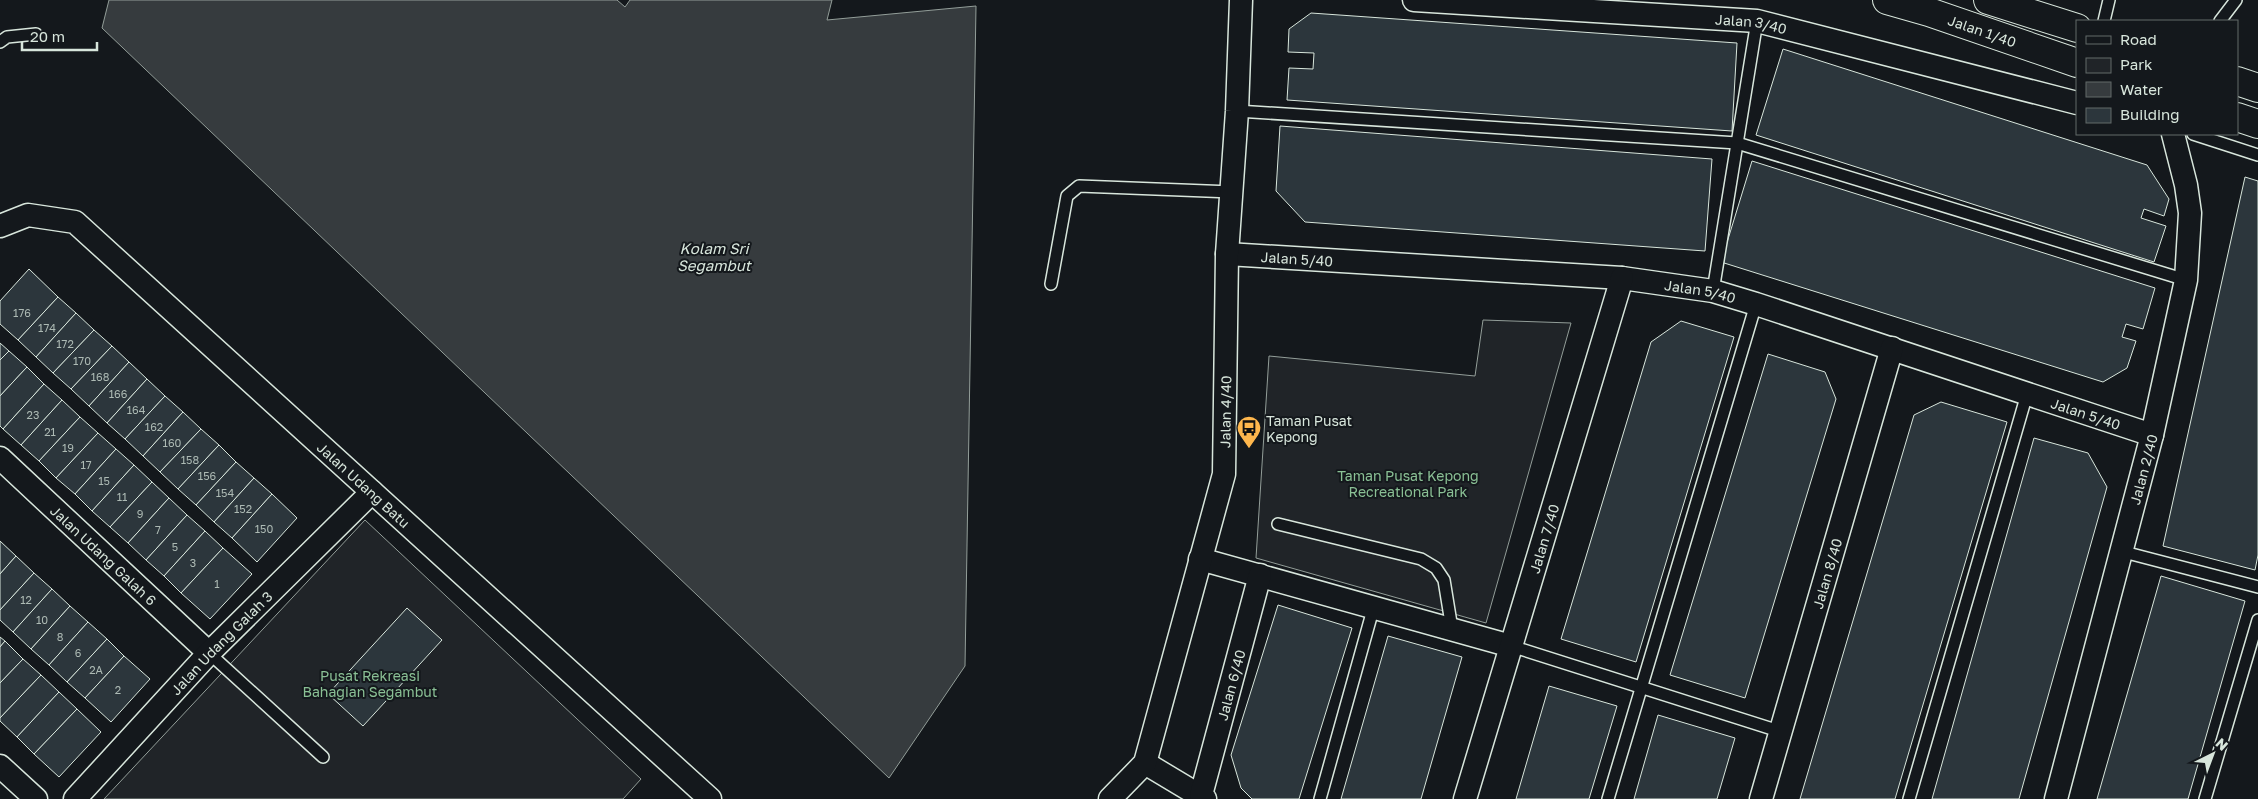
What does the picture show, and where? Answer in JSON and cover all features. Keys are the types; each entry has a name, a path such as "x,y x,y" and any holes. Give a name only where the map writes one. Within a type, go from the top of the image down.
{"main road":[{"name":"Jalan 1/40","path":"1887,0 1929,12 2076,63"},
{"path":"1988,0 2076,28"},
{"path":"2238,81 2258,88"},
{"path":"2238,117 2258,124"}],"street":[{"name":"Jalan 4/40","path":"1110,799 1145,763 1224,474 1227,254 1237,112 1241,0"},
{"name":"Jalan 3/40","path":"1414,0 1757,21 2076,103"},
{"name":"Jalan 2/40","path":"2056,799 2152,435 2186,280 2190,213 2186,186 2173,135"},
{"name":"Jalan Udang Batu","path":"0,226 28,215 75,222 372,492 697,795"},
{"name":"Jalan 5/40","path":"1227,254 1622,278 1713,291 1892,348 2152,435"},
{"name":"Jalan 7/40","path":"1465,799 1622,278"},
{"name":"Jalan 8/40","path":"1761,799 1892,348"},
{"name":"Jalan Udang Galah 6","path":"0,458 209,653"},
{"name":"Jalan Udang Galah 3","path":"76,799 209,653 372,492"},
{"path":"1200,559 1374,606 1511,646"},
{"name":"Jalan 6/40","path":"1203,797 1260,575"},
{"path":"1145,763 1203,797"},
{"path":"0,766 36,799"}],"lane":[{"path":"2104,20 2109,0"},
{"path":"2221,20 2236,0"},
{"path":"1713,291 1757,21"},
{"path":"0,42 7,38 36,34"},
{"path":"1237,112 1737,143 2186,280"},
{"path":"2196,135 2258,155"},
{"path":"1052,284 1066,196 1079,186 1232,192"},
{"path":"1608,799 1756,304"},
{"path":"1909,799 2027,394"},
{"path":"1278,524 1421,559 1436,568 1444,580 1452,628"},
{"path":"2120,551 2258,587"},
{"path":"1320,799 1374,606"},
{"path":"2205,799 2258,620"},
{"path":"1511,646 1782,732"},
{"path":"209,653 322,757"}],"green space":[{"name":"Taman Pusat Kepong Recreational Park","path":"1483,320 1571,323 1486,623 1256,558 1269,356 1475,376"},
{"name":"Pusat Rekreasi Bahagian Segambut","path":"365,520 641,779 623,799 104,799"}],"water":[{"name":"Kolam Sri Segambut","path":"109,0 617,0 625,7 630,0 832,0 827,20 976,6 965,666 889,778 102,28"}],"building":[{"path":"1311,13 1737,43 1732,131 1287,100 1289,68 1313,69 1314,53 1288,52 1289,29"},
{"path":"1783,49 2147,165 2169,199 2164,216 2144,209 2141,218 2166,226 2154,262 1756,135"},
{"path":"1280,126 1712,159 1705,251 1305,222 1276,191"},
{"path":"1752,161 2155,288 2143,329 2126,324 2122,337 2136,341 2127,368 2103,382 1721,262"},
{"path":"2245,177 2258,181 2258,555 2255,570 2163,546"},
{"path":"29,269 58,297 18,340 0,324 0,301"},
{"path":"58,297 76,313 36,357 18,340"},
{"path":"76,313 94,330 53,373 36,357"},
{"path":"1681,321 1734,337 1636,662 1561,639 1651,342"},
{"path":"94,330 112,346 71,389 53,373"},
{"path":"0,343 9,351 0,360"},
{"path":"112,346 129,362 89,406 71,389"},
{"path":"9,351 27,367 0,396 0,360"},
{"path":"1768,354 1825,372 1836,399 1745,698 1670,675"},
{"path":"129,362 147,379 107,423 89,406"},
{"path":"27,367 44,384 3,429 0,426 0,396"},
{"path":"147,379 165,396 125,439 107,423"},
{"path":"44,384 62,400 21,445 3,429"},
{"path":"165,396 183,412 143,456 125,439"},
{"path":"62,400 80,417 39,461 21,445"},
{"path":"1941,402 2007,422 1895,799 1800,799 1914,415"},
{"path":"183,412 201,429 160,472 143,456"},
{"path":"80,417 98,433 56,478 39,461"},
{"path":"201,429 219,445 178,489 160,472"},
{"path":"98,433 116,449 75,494 56,478"},
{"path":"2034,438 2088,453 2107,487 2019,799 1932,799"},
{"path":"219,445 236,462 196,505 178,489"},
{"path":"116,449 134,465 92,511 75,494"},
{"path":"236,462 254,478 214,522 196,505"},
{"path":"134,465 152,482 110,527 92,511"},
{"path":"254,478 272,494 232,538 214,522"},
{"path":"152,482 169,498 128,543 110,527"},
{"path":"272,494 297,518 257,562 232,538"},
{"path":"169,498 187,515 146,560 128,543"},
{"path":"187,515 205,531 164,576 146,560"},
{"path":"205,531 223,548 181,593 164,576"},
{"path":"0,541 16,556 0,574"},
{"path":"223,548 252,574 210,619 181,593"},
{"path":"16,556 34,573 0,610 0,574"},
{"path":"34,573 52,589 13,632 0,620 0,610"},
{"path":"2161,576 2245,601 2188,799 2097,799"},
{"path":"52,589 70,606 31,649 13,632"},
{"path":"1278,605 1352,628 1299,799 1252,799 1241,788 1231,755"},
{"path":"70,606 88,622 49,665 31,649"},
{"path":"407,608 442,640 363,726 328,694"},
{"path":"88,622 107,639 67,682 49,665"},
{"path":"1388,636 1462,657 1421,799 1341,799"},
{"path":"0,637 5,641 0,647"},
{"path":"107,639 124,656 85,698 67,682"},
{"path":"5,641 23,659 0,683 0,647"},
{"path":"124,656 150,679 111,722 85,698"},
{"path":"23,659 41,675 0,718 0,683"},
{"path":"41,675 59,692 17,737 0,721 0,718"},
{"path":"1549,686 1617,706 1589,799 1516,799"},
{"path":"59,692 77,709 34,754 17,737"},
{"path":"77,709 101,732 59,777 34,754"},
{"path":"1658,715 1735,738 1717,799 1634,799"}],"place":[{"name":"Taman Pusat Kepong","path":"1249,449"}]}
